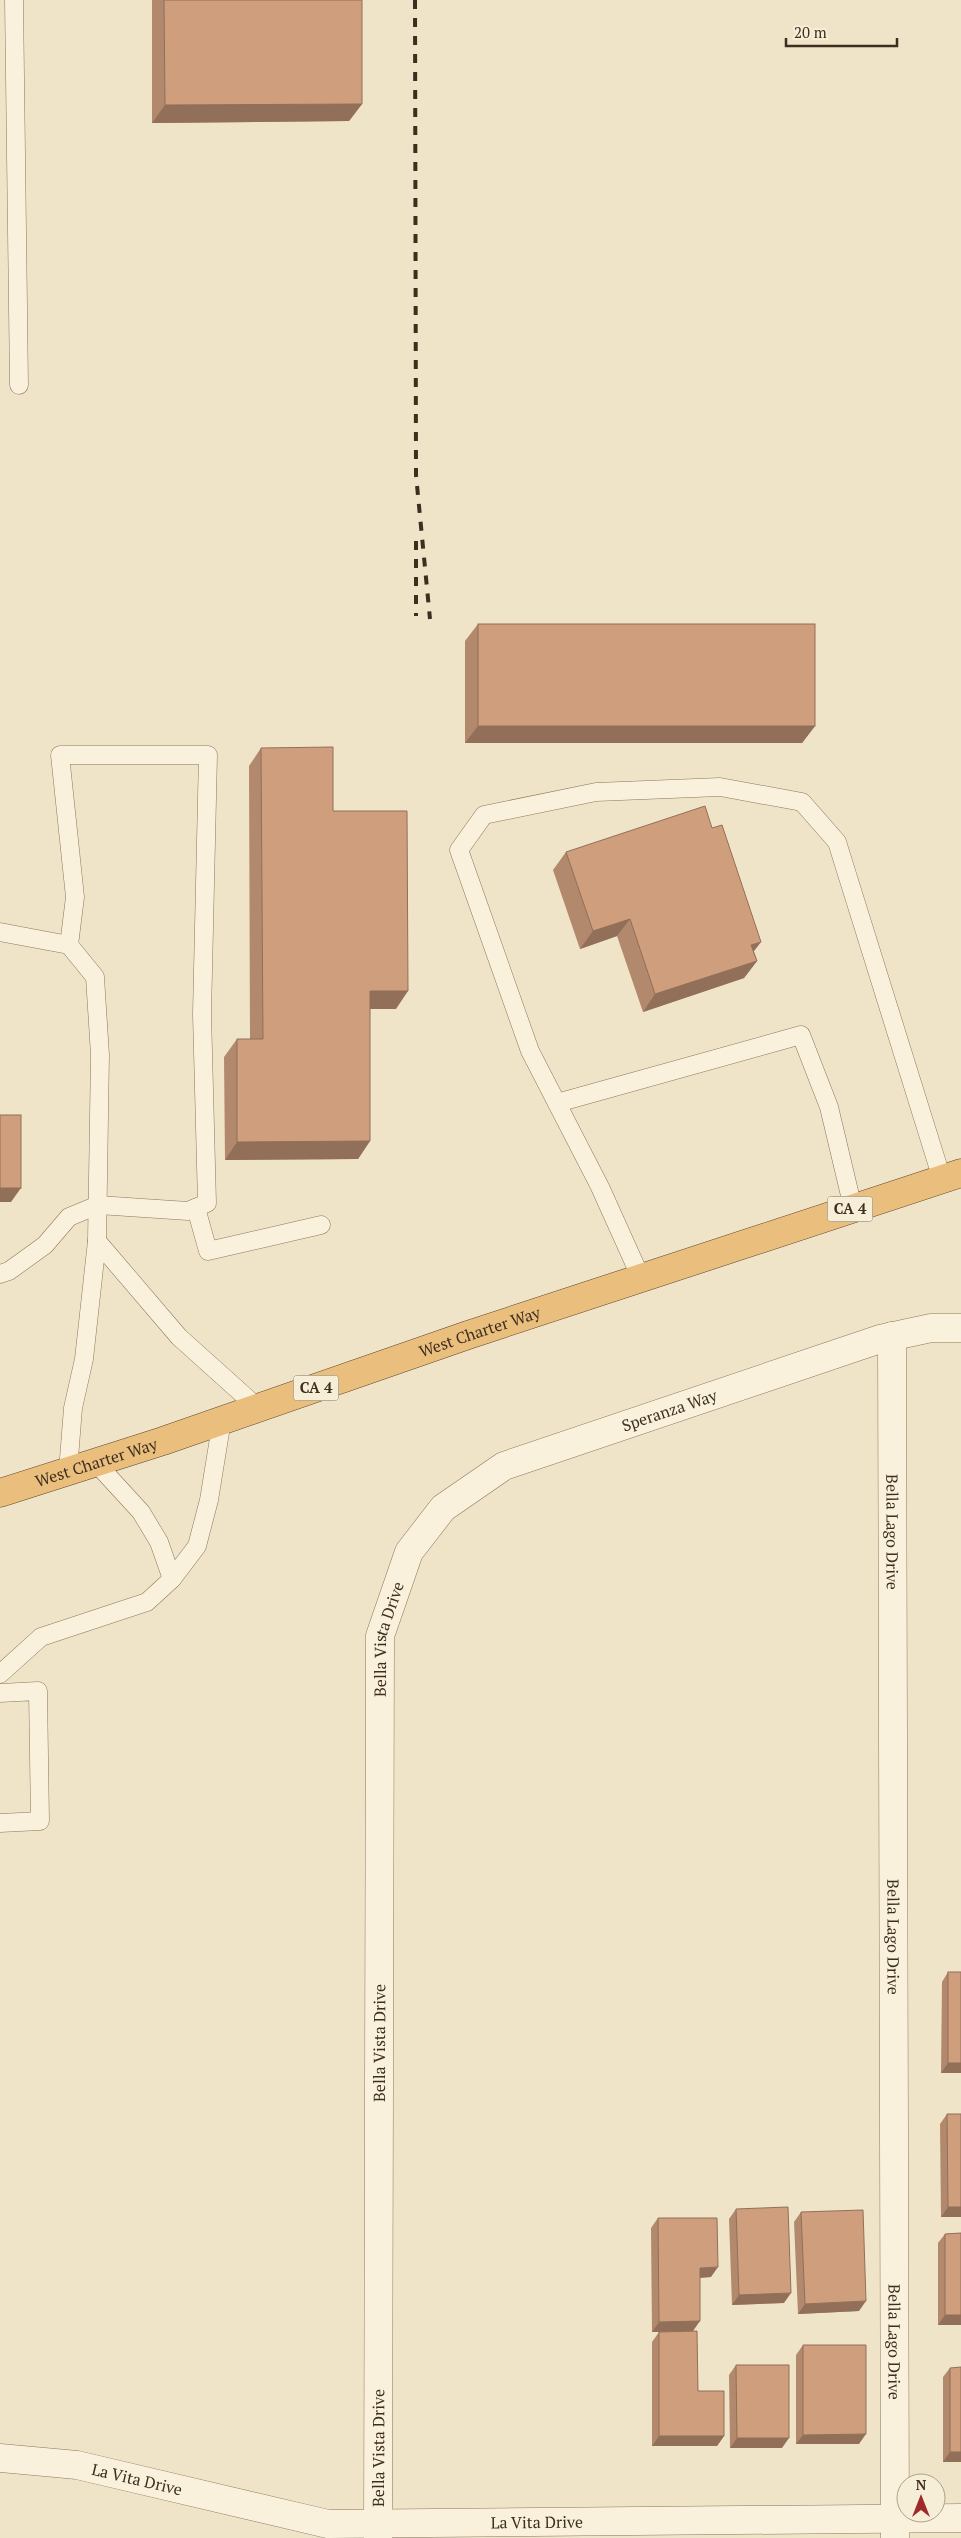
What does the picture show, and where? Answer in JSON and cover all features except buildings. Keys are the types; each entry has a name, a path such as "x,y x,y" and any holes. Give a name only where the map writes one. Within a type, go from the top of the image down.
{"highway":[{"name":"West Charter Way","path":"0,1493 96,1463 641,1278 952,1176"}],"street":[{"name":"Speranza Way","path":"409,1552 443,1508 504,1466 892,1336 931,1328 961,1328"},
{"name":"Bella Lago Drive","path":"892,1336 895,2528"},
{"name":"Bella Vista Drive","path":"378,2532 380,1636 409,1552"},
{"name":"La Vita Drive","path":"0,2458 77,2465 328,2524 378,2532 895,2528 961,2518"}],"lane":[{"path":"14,0 19,385"},
{"path":"0,1274 9,1271 45,1245 69,1218 98,1205 188,1211 207,1203 202,1014 208,755 60,754 75,896 68,944"},
{"path":"641,1278 600,1187 530,1051 458,850 484,815 596,792 720,786 802,802 837,842 952,1176"},
{"path":"0,932 68,944 95,977 100,1055 97,1241 84,1359 73,1408 68,1471"},
{"path":"557,1103 801,1035 828,1107 853,1208"},
{"path":"196,1208 208,1251 321,1225"},
{"path":"97,1241 179,1337 258,1408"},
{"path":"0,1674 41,1637 147,1602 172,1579 196,1546 209,1500 222,1420"},
{"path":"96,1463 141,1512 159,1542 172,1579"},
{"path":"0,1693 38,1691 40,1821 0,1823"}],"railway":[{"path":"415,0 416,475 430,619"},
{"path":"416,541 416,616"}]}
